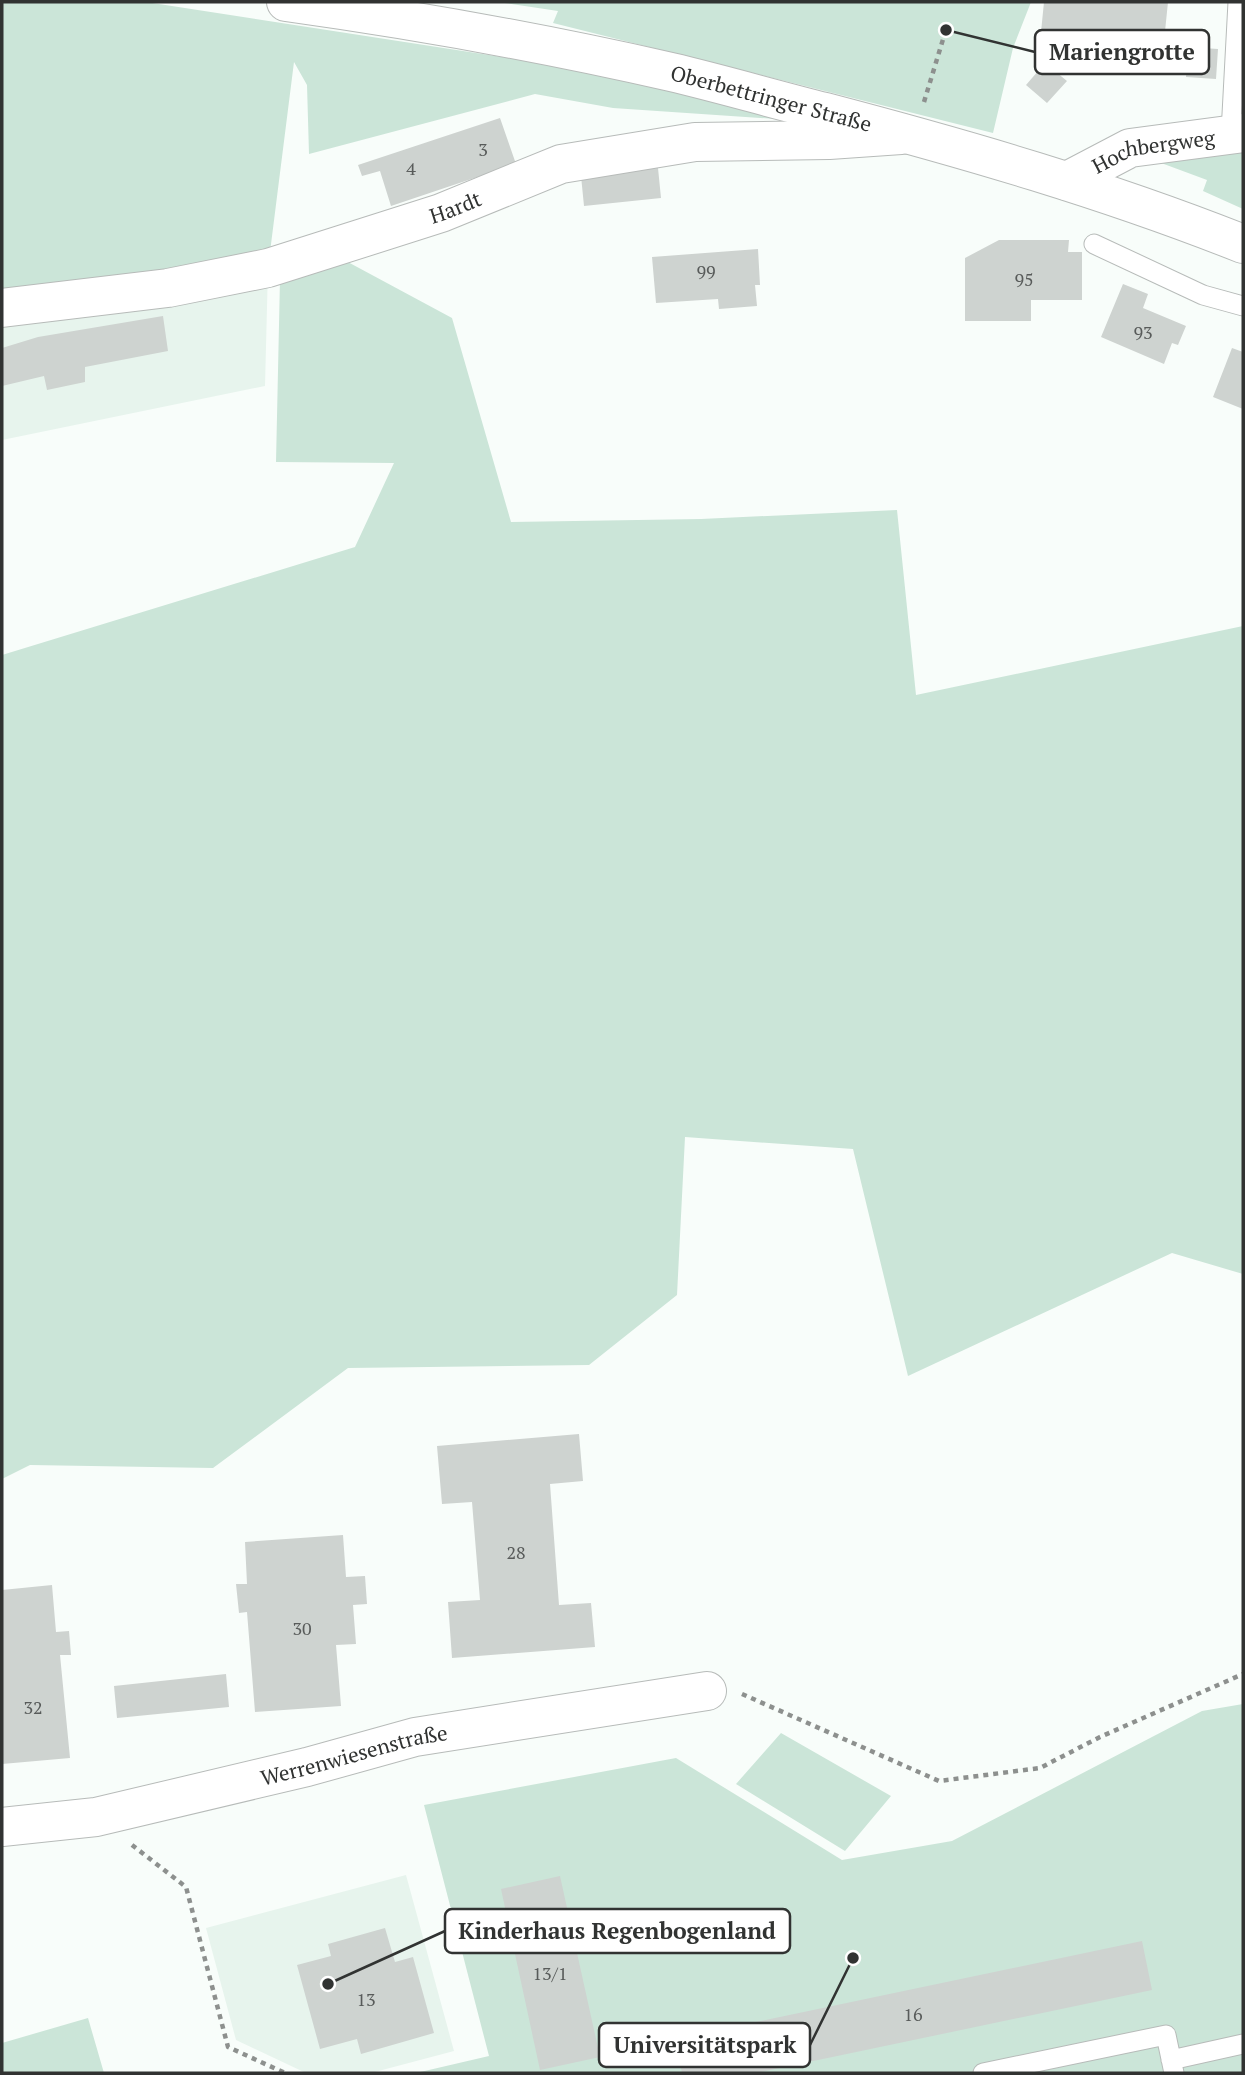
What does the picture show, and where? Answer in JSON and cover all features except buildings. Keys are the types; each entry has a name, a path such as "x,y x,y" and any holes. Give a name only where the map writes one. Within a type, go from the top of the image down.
{"street":[{"name":"Oberbettringer Straße","path":"286,2 514,39 916,122 1067,181 1185,221 1243,244"},
{"name":"Hardt","path":"2,307 168,288 268,268 441,213 561,164 695,142 829,140 916,122"},
{"name":"Hochbergweg","path":"1067,181 1130,148 1237,133"},
{"name":"Werrenwiesenstraße","path":"2,1827 96,1817 307,1767 415,1737 708,1691"}],"lane":[{"path":"1237,133 1238,2"},
{"path":"1094,244 1203,295 1243,306"},
{"path":"983,2073 1166,2035 1173,2067 1243,2044"}],"path":[{"path":"916,122 944,36"},
{"path":"708,1691 730,1689 939,1782 1040,1768 1100,1737 1243,1674"},
{"path":"96,1817 186,1887 228,2047 285,2073"}],"shaded area":[{"path":"268,268 265,386 2,440 2,308"},
{"path":"406,1875 454,2051 371,2073 306,2073 236,2040 206,1928"}],"green space":[{"path":"2,2 146,2 541,63 820,122 613,108 535,94 309,154 307,85 294,62 268,268 2,308"},
{"path":"498,2 1031,2 1013,48 993,133 553,23 558,11"},
{"path":"1243,150 1243,209 1203,191 1207,180 1145,157"},
{"path":"346,261 452,318 511,522 701,519 897,510 916,695 1243,626 1243,1274 1172,1253 908,1376 853,1149 685,1137 677,1295 589,1365 348,1368 213,1468 30,1465 2,1479 2,655 355,547 394,463 276,462 280,279"},
{"path":"1243,1704 1243,2073 416,2073 489,2056 424,1805 676,1758 842,1860 952,1841 1202,1711"},
{"path":"781,1733 891,1796 845,1851 736,1784"},
{"path":"88,2018 104,2073 2,2073 2,2043"}],"place":[{"name":"Mariengrotte","path":"946,30"},
{"name":"Universitätspark","path":"853,1958"},
{"name":"Kinderhaus Regenbogenland","path":"328,1984"}]}
